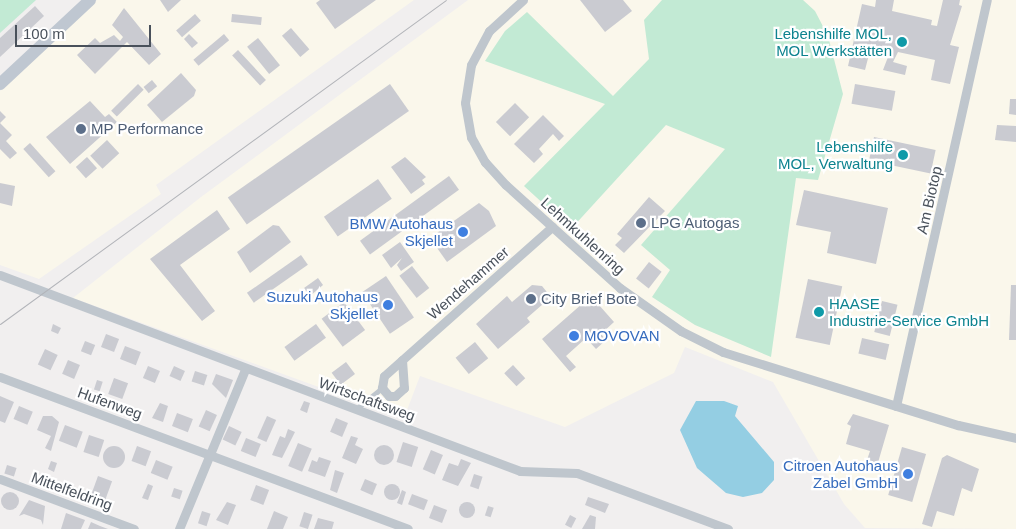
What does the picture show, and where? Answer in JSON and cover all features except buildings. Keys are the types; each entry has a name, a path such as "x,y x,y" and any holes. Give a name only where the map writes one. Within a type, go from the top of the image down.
{"street":[{"path":"0,84 90,0"},
{"name":"Lehmkuhlenring","path":"523,0 497,22 480,44 468,75 466,113 472,137 484,162 552,227 632,298 701,343 768,369 1016,438"},
{"name":"Am Biotop","path":"896,406 987,0"},
{"name":"Wendehammer","path":"382,388 384,376 552,227"},
{"name":"Wirtschaftsweg","path":"0,275 245,370 520,470 577,473 728,529"},
{"path":"382,388 389,396 400,393 404,388 402,360"},
{"path":"179,529 245,370"},
{"name":"Hufenweg","path":"0,377 408,529"},
{"name":"Mittelfeldring","path":"0,479 134,529"}],"lane":[{"path":"355,410 382,388"}],"shaded area":[{"path":"97,0 414,0 156,185 161,194 39,279 0,265 0,91"},
{"path":"468,0 1016,0 1016,529 865,528 844,504 773,382 685,347 674,373 565,427 420,376 404,418 73,298 201,197"}],"green space":[{"path":"0,0 36,0 0,33"},
{"path":"662,0 803,0 815,11 828,36 843,94 818,180 796,178 771,357 695,325 652,297 670,270 641,245 725,149 666,125 571,229 524,186 605,104 485,61 505,31 527,12 613,96 649,59 644,20"}],"water":[{"path":"696,401 724,401 738,406 735,416 774,462 774,480 762,493 743,497 726,493 697,468 680,430"}],"tram line":[{"path":"0,324 446,0"}],"place":[{"name":"Lebenshilfe MOL, MOL Werkstätten","path":"902,42"},
{"name":"MP Performance","path":"81,129"},
{"name":"Lebenshilfe MOL, Verwaltung","path":"903,155"},
{"name":"LPG Autogas","path":"641,223"},
{"name":"BMW Autohaus Skjellet","path":"463,232"},
{"name":"City Brief Bote","path":"531,299"},
{"name":"Suzuki Autohaus Skjellet","path":"388,305"},
{"name":"HAASE Industrie-Service GmbH","path":"819,312"},
{"name":"MOVOVAN","path":"574,336"},
{"name":"Citroen Autohaus Zabel GmbH","path":"908,474"}]}
